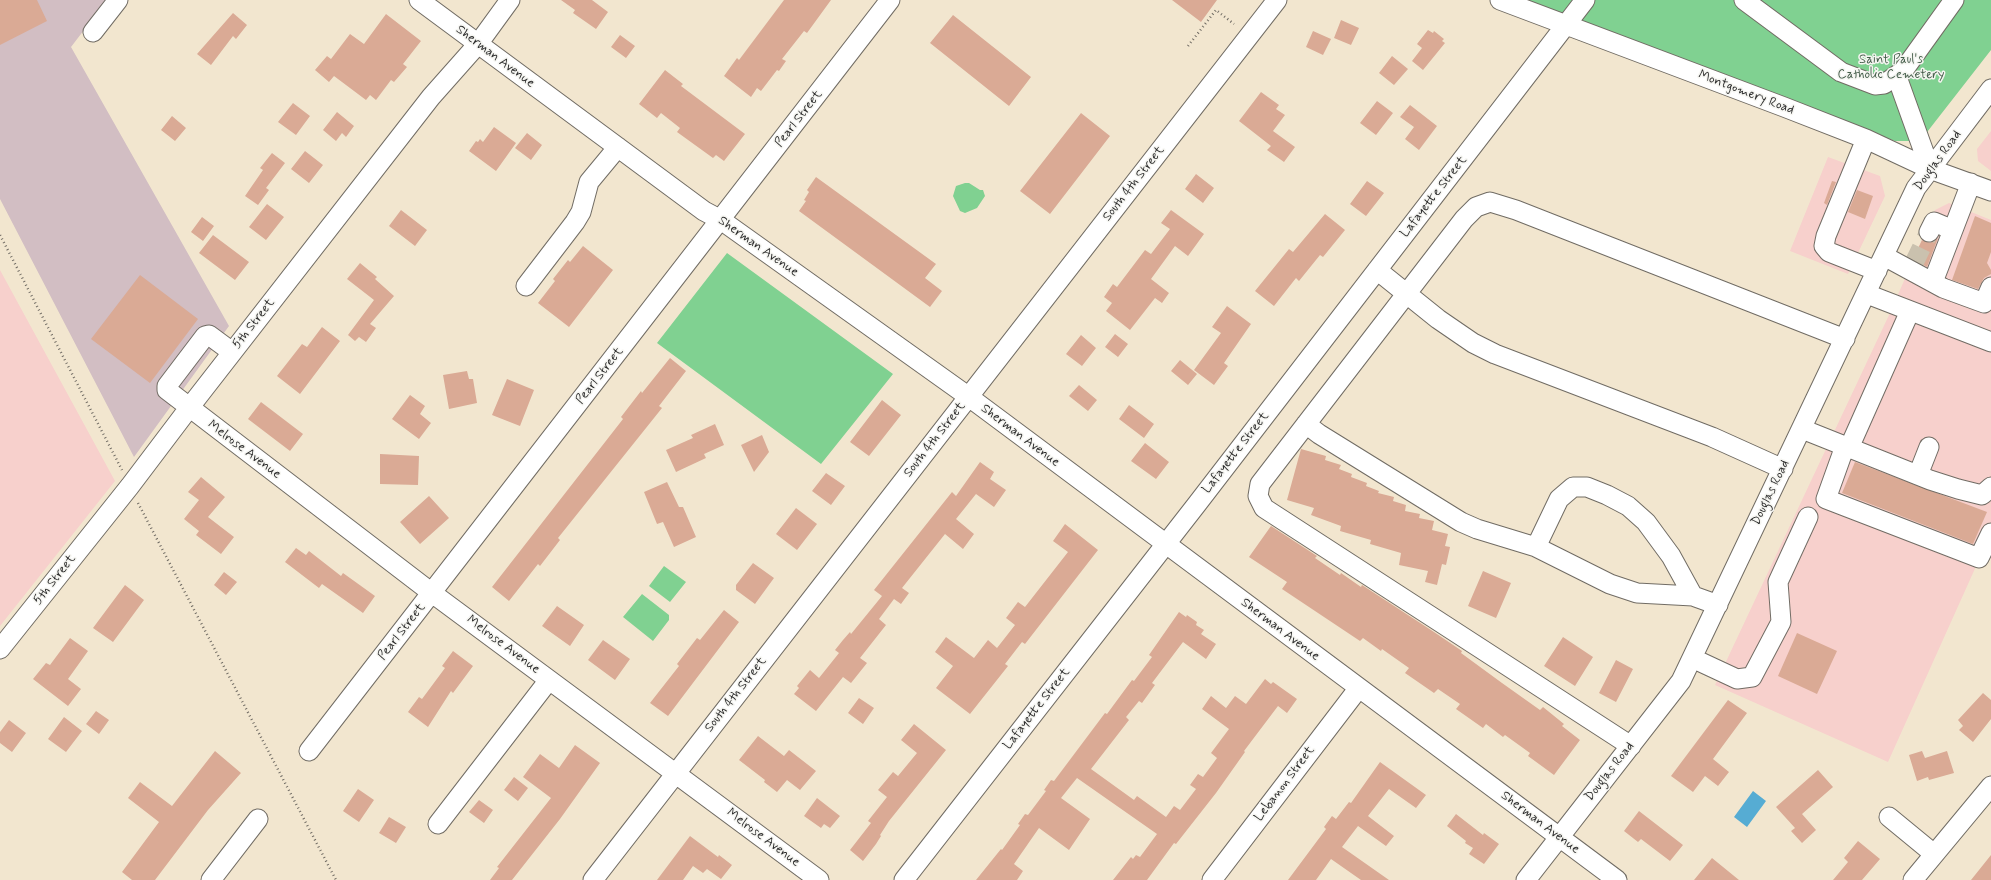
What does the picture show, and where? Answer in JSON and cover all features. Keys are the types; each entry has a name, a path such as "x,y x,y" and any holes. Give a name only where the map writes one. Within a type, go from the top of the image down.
{"street":[{"path":"93,32 118,0"},
{"name":"Sherman Avenue","path":"418,0 618,148 968,397 1358,689 1617,880"},
{"name":"5th Street","path":"0,649 130,486 232,352 431,97 478,44 510,0"},
{"name":"Pearl Street","path":"309,751 890,0"},
{"name":"South 4th Street","path":"593,880 1277,0"},
{"name":"Montgomery Road","path":"1500,0 1866,139 1930,169 1991,191"},
{"name":"Lafayette Street","path":"904,880 1165,545 1585,0"},
{"path":"1744,0 1841,72 1875,85 1884,84 1897,77 1954,0"},
{"path":"1897,77 1930,169"},
{"name":"Douglas Road","path":"1526,880 1681,681 1867,294 1916,188 1991,90"},
{"path":"1866,139 1826,236 1824,246 1829,252 1912,268 1933,282 1984,303 1991,287"},
{"path":"526,286 576,222 581,212 590,182 618,148"},
{"path":"1933,282 1971,183"},
{"path":"1631,746 1264,508 1258,496 1260,484 1464,219 1476,207 1490,202 1516,210 1845,339"},
{"path":"1906,209 1931,227 1953,230"},
{"path":"1377,270 1438,319 1473,343 1495,354 1712,437 1783,469"},
{"path":"1867,294 1991,342"},
{"path":"1910,311 1847,447 1826,499 1979,558 1991,533"},
{"name":"Melrose Avenue","path":"232,352 209,335 206,336 167,386 167,390 432,593 819,880"},
{"path":"1306,424 1319,434 1460,522 1477,529 1536,547 1610,584 1637,593 1693,596 1718,605"},
{"path":"1802,429 1918,475 1958,489 1982,495 1990,490"},
{"path":"1918,475 1929,447"},
{"path":"1536,547 1559,499 1573,487 1586,487 1607,494 1628,506 1646,522 1671,556 1693,596"},
{"path":"1692,658 1737,679 1752,677 1781,622 1778,582 1808,517"},
{"path":"438,824 549,680"},
{"name":"Lebanon Street","path":"1212,880 1358,689"},
{"path":"1913,880 1991,786"},
{"path":"1889,817 1934,854"},
{"path":"210,880 258,819"}],"path":[{"path":"1188,46 1216,10 1234,24"},
{"path":"0,235 123,470"},
{"path":"138,502 336,880"}],"shaded area":[{"path":"0,0 107,0 71,47 229,326 134,457 0,199"},
{"path":"1991,131 1991,171 1978,161 1977,149"},
{"path":"1828,157 1880,176 1885,196 1848,274 1790,251"},
{"path":"1949,203 1991,220 1991,533 1888,762 1715,685 1889,315 1935,210"},
{"path":"0,270 115,481 0,626"}],"green space":[{"name":"Saint Paul's Catholic Cemetery","path":"1523,0 1991,0 1991,50 1924,136 1911,141 1895,141"},
{"path":"969,183 980,190 983,190 985,196 977,208 965,213 960,211 953,196 956,186"},
{"path":"727,253 893,374 821,464 657,343"},
{"path":"664,566 686,582 670,602 649,586"},
{"path":"642,594 669,615 669,620 653,641 623,617"}],"water":[{"path":"1753,791 1766,801 1747,827 1734,817"}],"building":[{"path":"0,0 37,0 47,21 0,45"},
{"path":"561,0 592,0 608,12 596,29 573,13 575,10"},
{"path":"784,0 831,0 807,33 804,31 782,59 786,61 779,71 777,70 761,91 757,88 751,97 724,76 737,58 739,60"},
{"path":"1172,0 1217,0 1201,22"},
{"path":"233,13 247,25 236,39 233,36 211,65 197,54"},
{"path":"386,14 421,41 403,64 407,67 394,82 391,80 376,100 370,95 366,100 334,76 329,82 315,70 327,56 331,59 350,34 364,44"},
{"path":"953,15 1031,77 1009,106 930,43"},
{"path":"1341,20 1359,28 1351,45 1334,38"},
{"path":"1428,30 1433,33 1434,31 1444,39 1442,41 1445,43 1423,70 1412,61 1422,48 1417,44"},
{"path":"1313,31 1331,39 1323,55 1306,47"},
{"path":"620,35 635,46 626,58 611,47"},
{"path":"1392,56 1408,69 1394,85 1379,73"},
{"path":"665,70 683,84 681,86 745,134 724,161 716,155 713,158 677,132 680,128 661,113 657,118 639,104"},
{"path":"1261,92 1279,105 1276,109 1285,115 1273,131 1295,147 1284,162 1267,150 1271,146 1239,121"},
{"path":"1377,101 1393,113 1376,135 1360,123"},
{"path":"293,103 310,116 296,135 278,122"},
{"path":"1410,105 1437,126 1419,150 1405,139 1414,127 1400,117"},
{"path":"337,112 354,126 346,137 342,133 336,141 323,130"},
{"path":"1081,113 1110,136 1050,214 1020,191"},
{"path":"172,116 186,128 175,141 161,130"},
{"path":"494,127 516,143 496,171 469,151 476,141 478,142 480,139 483,142"},
{"path":"527,133 542,145 531,160 515,148"},
{"path":"305,151 323,165 309,183 291,169"},
{"path":"272,153 285,163 266,188 269,190 258,205 245,196 263,170 260,168"},
{"path":"1196,174 1214,188 1203,203 1185,189"},
{"path":"816,177 936,264 925,278 942,291 930,307 799,211 806,201 804,200 809,192 807,190"},
{"path":"1367,181 1384,193 1366,216 1350,204"},
{"path":"1832,181 1836,182 1827,205 1824,203"},
{"path":"1857,190 1873,196 1865,219 1848,212"},
{"path":"267,204 284,217 266,240 249,227"},
{"path":"401,210 427,230 415,246 389,226"},
{"path":"1171,210 1204,234 1188,256 1175,246 1151,279 1169,293 1162,303 1155,298 1130,330 1106,311 1112,303 1104,297 1113,284 1117,287 1145,250 1151,254 1170,229 1161,223"},
{"path":"1325,214 1345,230 1323,257 1320,255 1299,281 1296,278 1274,306 1255,291 1289,249 1293,252"},
{"path":"1975,216 1991,223 1991,252 1987,263 1991,270 1991,274 1984,278 1978,289 1952,280"},
{"path":"202,217 214,226 203,241 191,232"},
{"path":"213,235 249,262 235,280 199,253"},
{"path":"1938,238 1927,267 1913,259 1922,240 1930,243"},
{"path":"583,246 613,270 569,327 538,303 555,281 553,279 568,260 570,262"},
{"path":"360,263 377,277 375,279 394,296 370,324 376,328 366,342 359,337 355,341 348,335 374,300 347,279"},
{"path":"140,275 198,319 150,383 91,339"},
{"path":"1227,306 1251,324 1224,363 1228,366 1214,385 1194,370 1221,333 1212,327"},
{"path":"322,327 340,341 300,394 277,376 302,344 307,347"},
{"path":"1115,334 1128,344 1118,357 1105,347"},
{"path":"1081,335 1096,348 1082,366 1066,354"},
{"path":"670,358 686,371 659,406 662,408 558,538 560,540 540,566 538,564 509,601 492,587 623,419 621,417 641,391 642,393"},
{"path":"1180,360 1197,374 1188,385 1171,371"},
{"path":"467,371 469,379 473,379 477,403 449,409 443,375"},
{"path":"507,379 534,390 520,426 492,415"},
{"path":"1079,385 1097,400 1088,411 1069,396"},
{"path":"410,395 425,406 420,414 431,423 419,439 392,419"},
{"path":"882,400 901,415 869,456 850,442"},
{"path":"261,402 303,434 290,451 248,419"},
{"path":"1129,405 1154,424 1144,438 1119,419"},
{"path":"715,424 724,445 704,454 706,458 676,472 666,450 693,438 691,435"},
{"path":"762,435 769,452 754,472 741,445"},
{"path":"1145,443 1169,462 1156,479 1131,461"},
{"path":"1301,449 1326,456 1325,460 1341,465 1339,469 1352,474 1351,477 1367,483 1366,486 1379,491 1378,493 1394,497 1393,501 1406,505 1405,511 1420,514 1419,518 1434,521 1432,530 1448,534 1445,546 1450,547 1446,565 1442,564 1437,585 1425,582 1428,571 1399,565 1401,553 1370,544 1371,540 1340,531 1341,526 1311,515 1314,508 1287,500"},
{"path":"380,454 419,456 418,485 380,484"},
{"path":"980,462 994,472 990,479 1006,490 994,507 976,494 956,519 974,534 963,549 945,534 902,588 909,593 901,604 894,599 879,619 886,625 860,658 867,663 851,683 843,677 816,711 794,694 799,688 797,686 810,670 819,678 839,653 835,650 850,632 851,634 882,596 874,590 952,492 956,496"},
{"path":"1855,462 1987,512 1973,544 1842,493"},
{"path":"826,473 845,486 831,505 812,491"},
{"path":"201,477 225,497 208,517 234,537 221,554 196,535 199,531 184,519 199,500 188,492"},
{"path":"667,482 679,507 683,507 696,537 674,547 663,522 657,524 644,492"},
{"path":"429,496 449,518 420,544 400,522"},
{"path":"796,508 817,524 797,550 776,534"},
{"path":"1065,524 1098,550 1025,644 1022,642 1005,664 1008,666 970,714 936,688 953,666 935,652 946,637 974,658 988,640 997,648 1015,625 1006,618 1018,602 1025,607 1068,552 1053,541"},
{"path":"1271,526 1317,556 1315,558 1340,575 1341,573 1361,587 1362,585 1434,632 1462,651 1461,653 1540,710 1543,707 1564,724 1562,726 1580,740 1554,775 1528,756 1530,753 1505,735 1503,737 1486,724 1483,728 1456,709 1460,704 1438,689 1434,693 1405,673 1409,668 1382,649 1381,651 1363,638 1360,641 1282,589 1287,582 1249,557"},
{"path":"296,548 306,555 309,551 341,576 343,573 375,596 363,613 322,584 319,588 285,562"},
{"path":"753,563 774,578 755,604 736,590 736,585"},
{"path":"1483,571 1511,583 1496,618 1468,606"},
{"path":"224,572 237,582 226,595 214,585"},
{"path":"125,585 144,600 113,642 93,628"},
{"path":"557,606 584,625 570,646 542,626"},
{"path":"724,610 739,622 668,716 650,703 679,666 677,664 697,638 700,640"},
{"path":"1179,612 1186,617 1187,615 1197,622 1196,625 1204,630 1201,634 1216,644 1206,659 1183,642 1152,683 1155,685 1142,703 1139,701 1126,717 1129,720 1091,769 1134,800 1137,796 1166,817 1174,806 1180,810 1196,789 1190,785 1198,774 1203,777 1217,758 1211,753 1229,729 1202,709 1211,696 1226,708 1235,696 1246,704 1265,679 1271,684 1273,682 1297,699 1287,713 1278,706 1244,751 1245,752 1216,793 1176,844 1174,843 1147,880 1113,880 1131,857 1133,859 1136,855 1140,857 1157,834 1077,778 1061,798 1090,819 1069,850 1039,828 1014,864 1023,871 1017,880 976,880 1001,849 1002,850 1020,825 1018,824 1025,814 1028,815 1046,791 1044,790 1051,780 1054,781 1105,713 1107,714 1132,680 1134,681 1152,657 1149,655"},
{"path":"1797,633 1837,651 1817,694 1778,676"},
{"path":"1563,637 1593,657 1575,686 1544,666"},
{"path":"70,638 88,651 68,679 81,689 68,706 33,679 46,663 50,665"},
{"path":"603,640 630,659 615,680 588,660"},
{"path":"453,651 473,666 453,693 451,691 428,727 408,712 419,697 422,699 445,668 442,666"},
{"path":"1616,660 1633,669 1616,702 1599,693"},
{"path":"1983,693 1991,700 1991,719 1973,742 1959,730 1963,726 1958,720"},
{"path":"859,698 874,708 863,724 848,713"},
{"path":"1728,700 1747,713 1713,759 1729,772 1718,786 1705,776 1693,792 1671,776"},
{"path":"96,711 109,720 99,734 86,724"},
{"path":"64,717 82,731 66,752 48,739"},
{"path":"9,720 26,733 12,752 0,743 0,732"},
{"path":"914,724 946,750 889,821 876,844 863,861 850,850 871,823 868,821 887,797 878,790 893,772 898,776 917,753 901,740"},
{"path":"758,736 784,756 789,750 816,771 800,790 787,780 777,792 764,782 765,780 739,760"},
{"path":"575,745 600,763 560,819 512,880 490,880 499,868 497,867 551,798 523,777 540,754 559,768"},
{"path":"215,751 241,773 208,810 155,880 132,880 122,872 159,822 128,798 140,782 172,806"},
{"path":"1922,751 1925,758 1947,751 1954,773 1929,780 1928,777 1917,781 1909,755"},
{"path":"1380,762 1426,795 1416,808 1389,789 1368,816 1394,836 1386,846 1358,826 1342,847 1389,880 1361,880 1331,859 1316,880 1288,880 1326,829 1324,827 1332,816 1336,819 1349,802 1351,803"},
{"path":"1818,770 1833,787 1802,814 1816,830 1802,843 1791,831 1795,828 1776,807"},
{"path":"514,777 528,788 518,801 504,790"},
{"path":"358,789 374,800 359,822 343,811"},
{"path":"817,798 840,816 830,828 824,824 821,828 804,816"},
{"path":"479,800 493,810 484,823 469,812"},
{"path":"1639,811 1683,845 1670,861 1641,839 1638,842 1624,831"},
{"path":"1456,814 1483,835 1484,833 1499,844 1484,864 1469,854 1473,848 1465,843 1466,841 1447,826"},
{"path":"389,817 406,827 396,843 379,833"},
{"path":"690,836 718,857 719,855 732,865 721,879 707,869 703,873 693,866 683,880 657,880"},
{"path":"1858,841 1880,859 1862,880 1833,880 1848,862 1844,858"},
{"path":"1991,855 1991,880 1971,880"},
{"path":"1712,858 1739,880 1694,880"}],"tunnel":[{"path":"1913,265 1929,232"}]}
